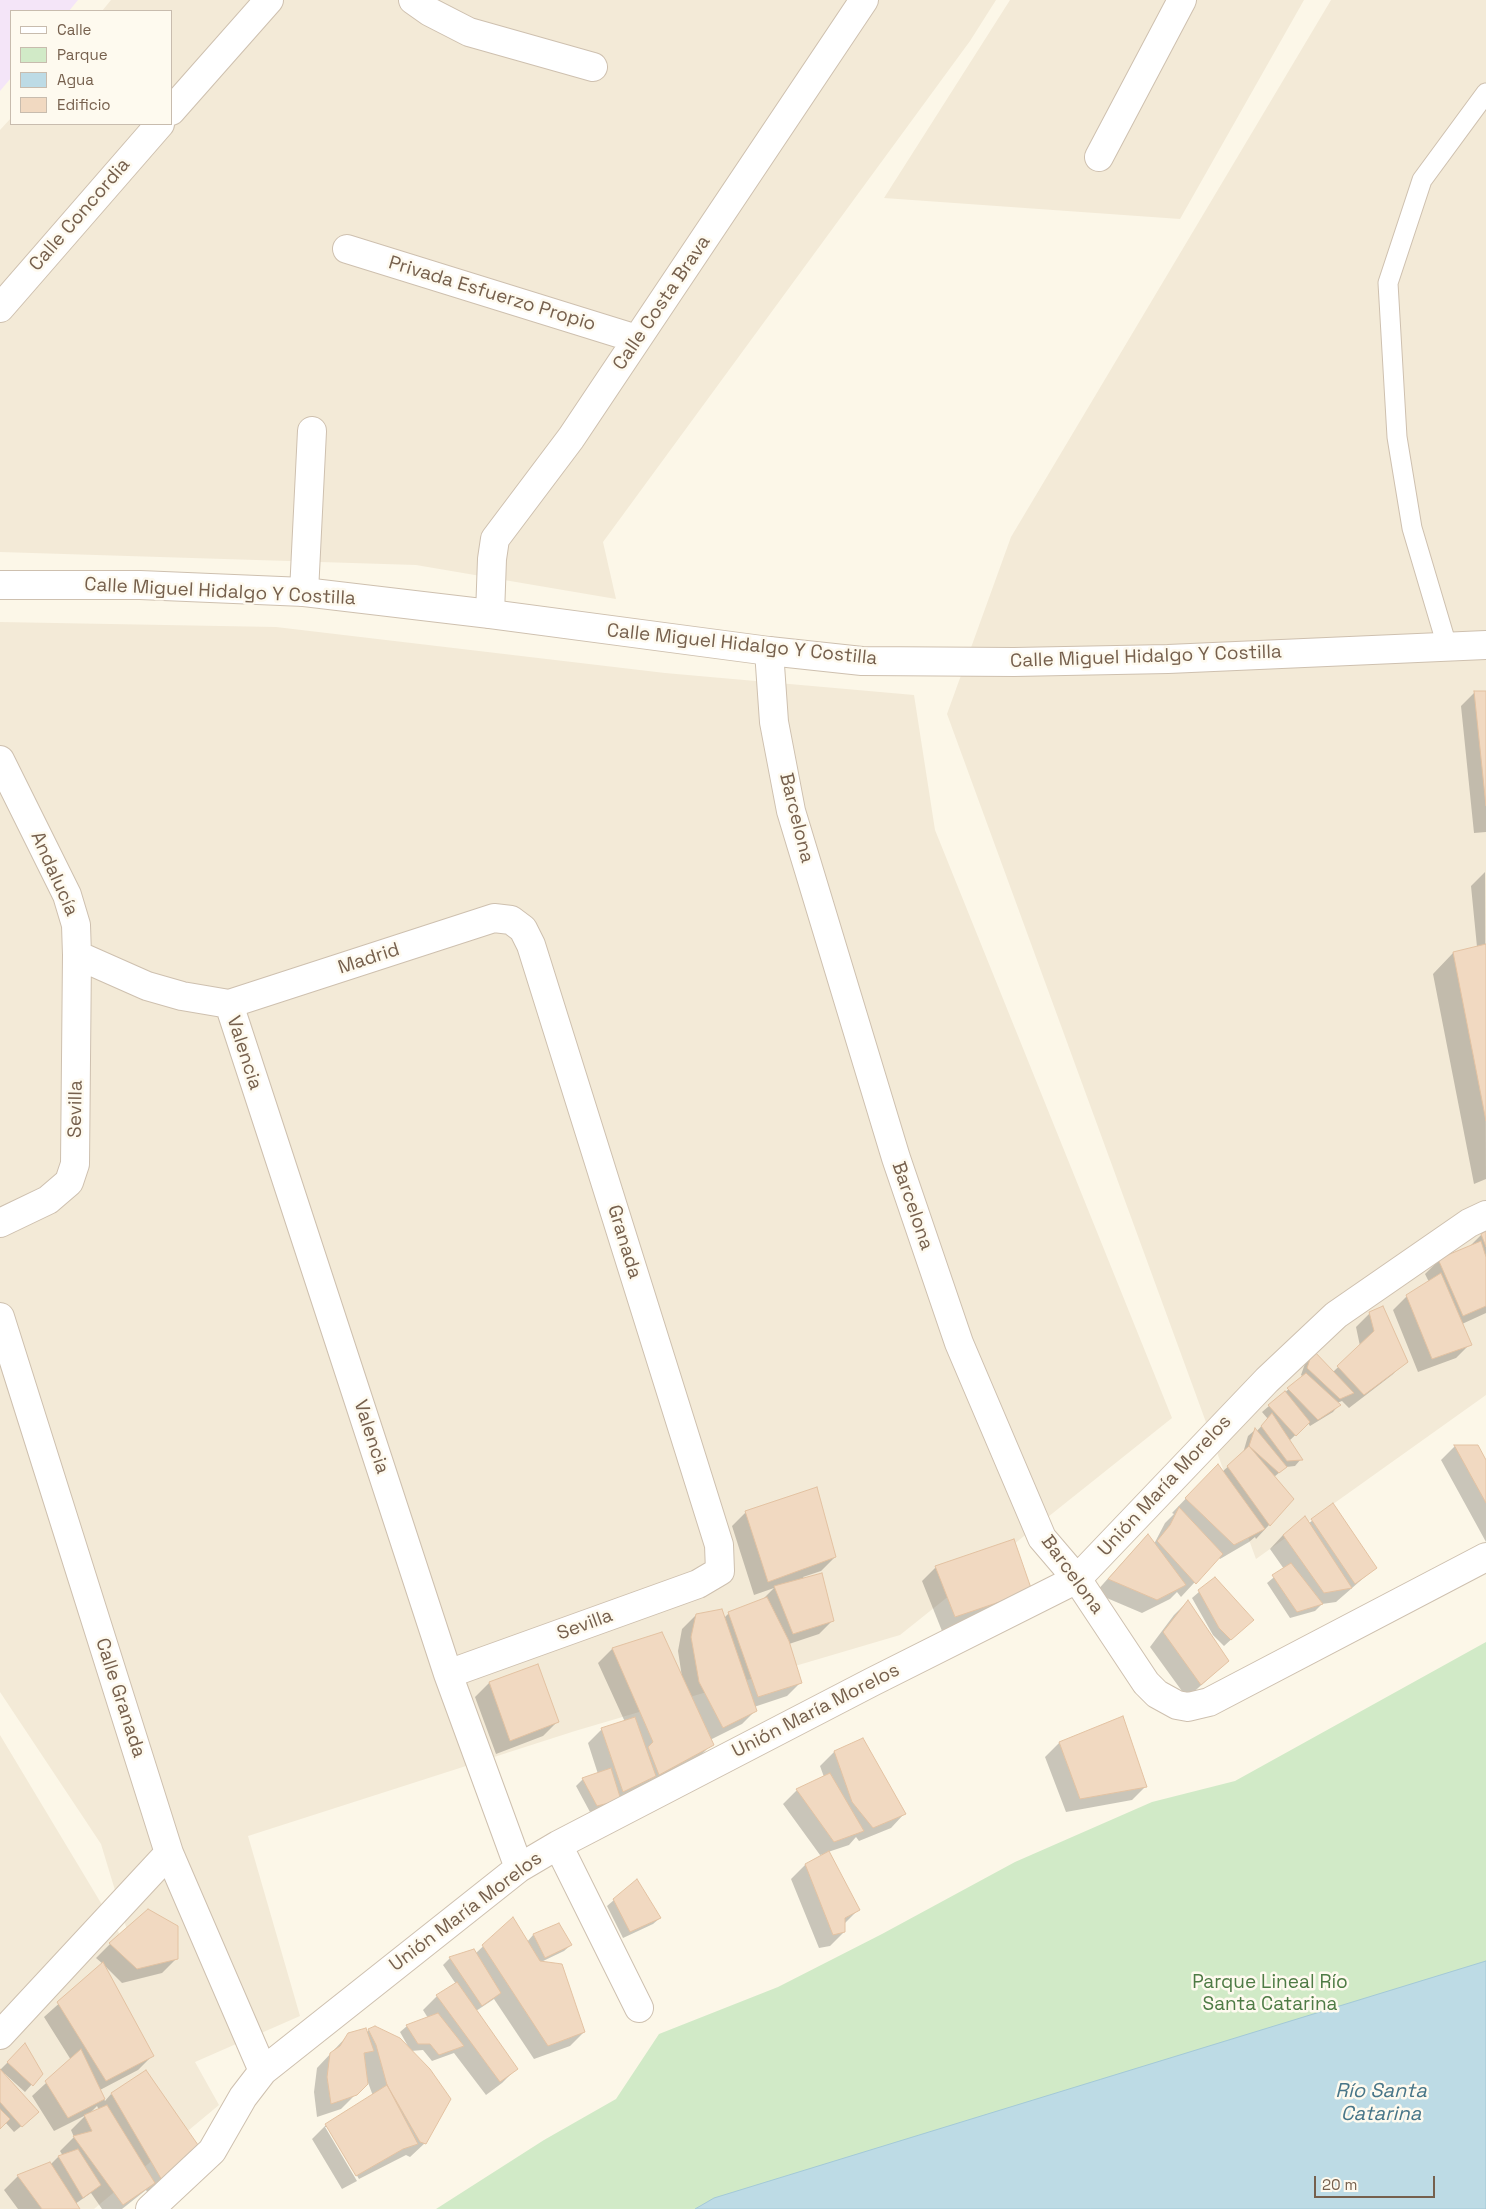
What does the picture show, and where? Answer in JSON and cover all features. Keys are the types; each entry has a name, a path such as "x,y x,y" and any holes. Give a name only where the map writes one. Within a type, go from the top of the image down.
{"street":[{"path":"172,110 269,0"},
{"path":"413,0 430,12 469,32 592,67"},
{"name":"Calle Costa Brava","path":"490,614 492,559 495,539 571,438 864,0"},
{"path":"1099,157 1182,0"},
{"name":"Calle Concordia","path":"5,291 159,125"},
{"name":"Privada Esfuerzo Propio","path":"348,249 638,338"},
{"path":"304,592 312,431"},
{"name":"Calle Miguel Hidalgo Y Costilla","path":"0,585 140,585 304,592 862,661 1014,662 1168,659 1447,646 1486,646"},
{"name":"Barcelona","path":"769,651 774,722 791,811 896,1158 959,1343 1042,1538 1077,1579 1146,1683 1157,1694 1177,1705 1188,1707 1210,1702 1486,1557"},
{"name":"Andalucía","path":"0,760 67,895 76,925 78,955"},
{"name":"Madrid","path":"229,1004 494,918 511,920"},
{"name":"Granada","path":"511,920 523,929 531,945 719,1545 720,1571"},
{"path":"78,955 147,986 182,996 229,1004"},
{"name":"Sevilla","path":"0,1223 48,1200 69,1182 75,1164 78,955"},
{"name":"Valencia","path":"229,1004 448,1674 519,1868"},
{"name":"Unión María Morelos","path":"150,2209 212,2151 243,2096 263,2071 519,1868 558,1845 872,1682 1077,1579 1266,1380 1336,1315 1470,1223 1486,1215"},
{"name":"Calle Granada","path":"0,1317 169,1853 263,2071"},
{"name":"Sevilla","path":"448,1674 698,1584 720,1571"},
{"path":"558,1845 639,2008"},
{"path":"0,2036 169,1853"}],"lane":[{"path":"1447,646 1412,528 1397,437 1388,283 1422,180 1486,93"}],"shaded area":[{"path":"0,0 78,0 70,10 10,10 10,79 0,91"},
{"path":"111,0 996,0 970,41 603,542 616,599 416,565 0,552 0,130 10,119 10,125 172,125 172,10 103,10"},
{"path":"1010,0 1304,0 1180,219 884,198"},
{"path":"1331,0 1486,0 1486,1395 1256,1559 947,714 1011,537"},
{"path":"0,622 276,627 665,673 914,695 935,830 1172,1418 900,1635 575,1731 248,1836 300,2016 195,2062 219,2105 94,2209 0,2209 0,1735 137,1963 101,1844 0,1692"}],"green space":[{"name":"Parque Lineal Río Santa Catarina","path":"1486,1642 1486,2209 436,2209 544,2140 616,2099 659,2034 778,1987 882,1934 1015,1862 1152,1802 1235,1781"}],"water":[{"name":"Río Santa Catarina","path":"1486,1961 1486,2209 695,2209 714,2198"}],"building":[{"path":"1474,691 1486,691 1486,806"},
{"path":"1486,944 1486,1121 1453,952"},
{"path":"1486,1231 1486,1247 1481,1234"},
{"path":"1481,1241 1486,1257 1486,1306 1463,1316 1438,1259"},
{"path":"1441,1273 1472,1345 1432,1359 1406,1295"},
{"path":"1383,1306 1408,1362 1364,1395 1337,1366 1374,1331 1369,1312"},
{"path":"1313,1350 1354,1393 1340,1399 1307,1368"},
{"path":"1306,1373 1341,1405 1318,1420 1287,1388"},
{"path":"1285,1391 1310,1422 1296,1436 1268,1405"},
{"path":"1272,1413 1303,1460 1287,1461 1261,1426"},
{"path":"1255,1428 1287,1467 1279,1473 1249,1446"},
{"path":"1454,1445 1478,1445 1486,1460 1486,1503"},
{"path":"1249,1446 1294,1499 1270,1526 1227,1466"},
{"path":"1218,1464 1265,1529 1234,1545 1185,1498"},
{"path":"817,1487 836,1557 768,1582 745,1511"},
{"path":"1333,1503 1377,1568 1355,1584 1311,1519"},
{"path":"1179,1507 1223,1554 1196,1584 1157,1541 1170,1525"},
{"path":"1305,1516 1352,1588 1324,1593 1283,1535"},
{"path":"1148,1534 1186,1585 1157,1600 1108,1579"},
{"path":"1014,1539 1032,1591 955,1617 935,1566"},
{"path":"1291,1563 1323,1604 1297,1612 1272,1575"},
{"path":"822,1573 834,1621 793,1634 774,1586"},
{"path":"1215,1577 1254,1620 1231,1640 1219,1628 1198,1590"},
{"path":"767,1597 789,1641 802,1683 758,1697 728,1612"},
{"path":"1188,1600 1229,1661 1201,1685 1163,1632"},
{"path":"722,1609 757,1711 723,1728 699,1682 691,1637 696,1614"},
{"path":"662,1632 714,1745 659,1775 648,1747 653,1742 612,1648"},
{"path":"538,1664 559,1722 510,1741 489,1682"},
{"path":"1123,1716 1147,1787 1080,1799 1059,1742"},
{"path":"635,1717 656,1776 623,1792 601,1728"},
{"path":"863,1738 906,1814 873,1828 852,1802 834,1751"},
{"path":"611,1768 621,1800 597,1806 582,1778"},
{"path":"830,1773 864,1831 834,1842 796,1789"},
{"path":"829,1851 860,1910 845,1918 845,1932 833,1935 805,1864"},
{"path":"637,1879 661,1918 630,1932 613,1899"},
{"path":"148,1909 178,1926 178,1959 137,1969 109,1943"},
{"path":"513,1917 540,1961 562,1964 585,2032 548,2046 482,1945"},
{"path":"559,1923 572,1945 545,1958 533,1934"},
{"path":"474,1949 501,1993 482,2006 449,1957"},
{"path":"103,1962 154,2056 106,2081 57,2002"},
{"path":"457,1982 518,2069 500,2082 436,1995"},
{"path":"438,2013 464,2046 439,2055 430,2044 418,2044 406,2025"},
{"path":"375,2026 400,2038 430,2069 451,2099 426,2144 420,2142 387,2085 376,2045 368,2029"},
{"path":"366,2028 374,2051 364,2053 368,2084 357,2095 331,2104 327,2077 330,2053 340,2046 348,2033"},
{"path":"25,2043 43,2074 33,2086 7,2062"},
{"path":"81,2049 105,2099 68,2118 45,2081"},
{"path":"0,2069 39,2112 22,2127 0,2102"},
{"path":"146,2070 205,2155 163,2182 111,2093"},
{"path":"387,2085 418,2144 403,2149 356,2176 325,2124"},
{"path":"107,2105 155,2183 123,2205 73,2136 92,2131 84,2115"},
{"path":"0,2109 10,2119 0,2129"},
{"path":"78,2149 101,2185 83,2198 58,2156"},
{"path":"50,2162 80,2209 42,2209 17,2175"}]}
